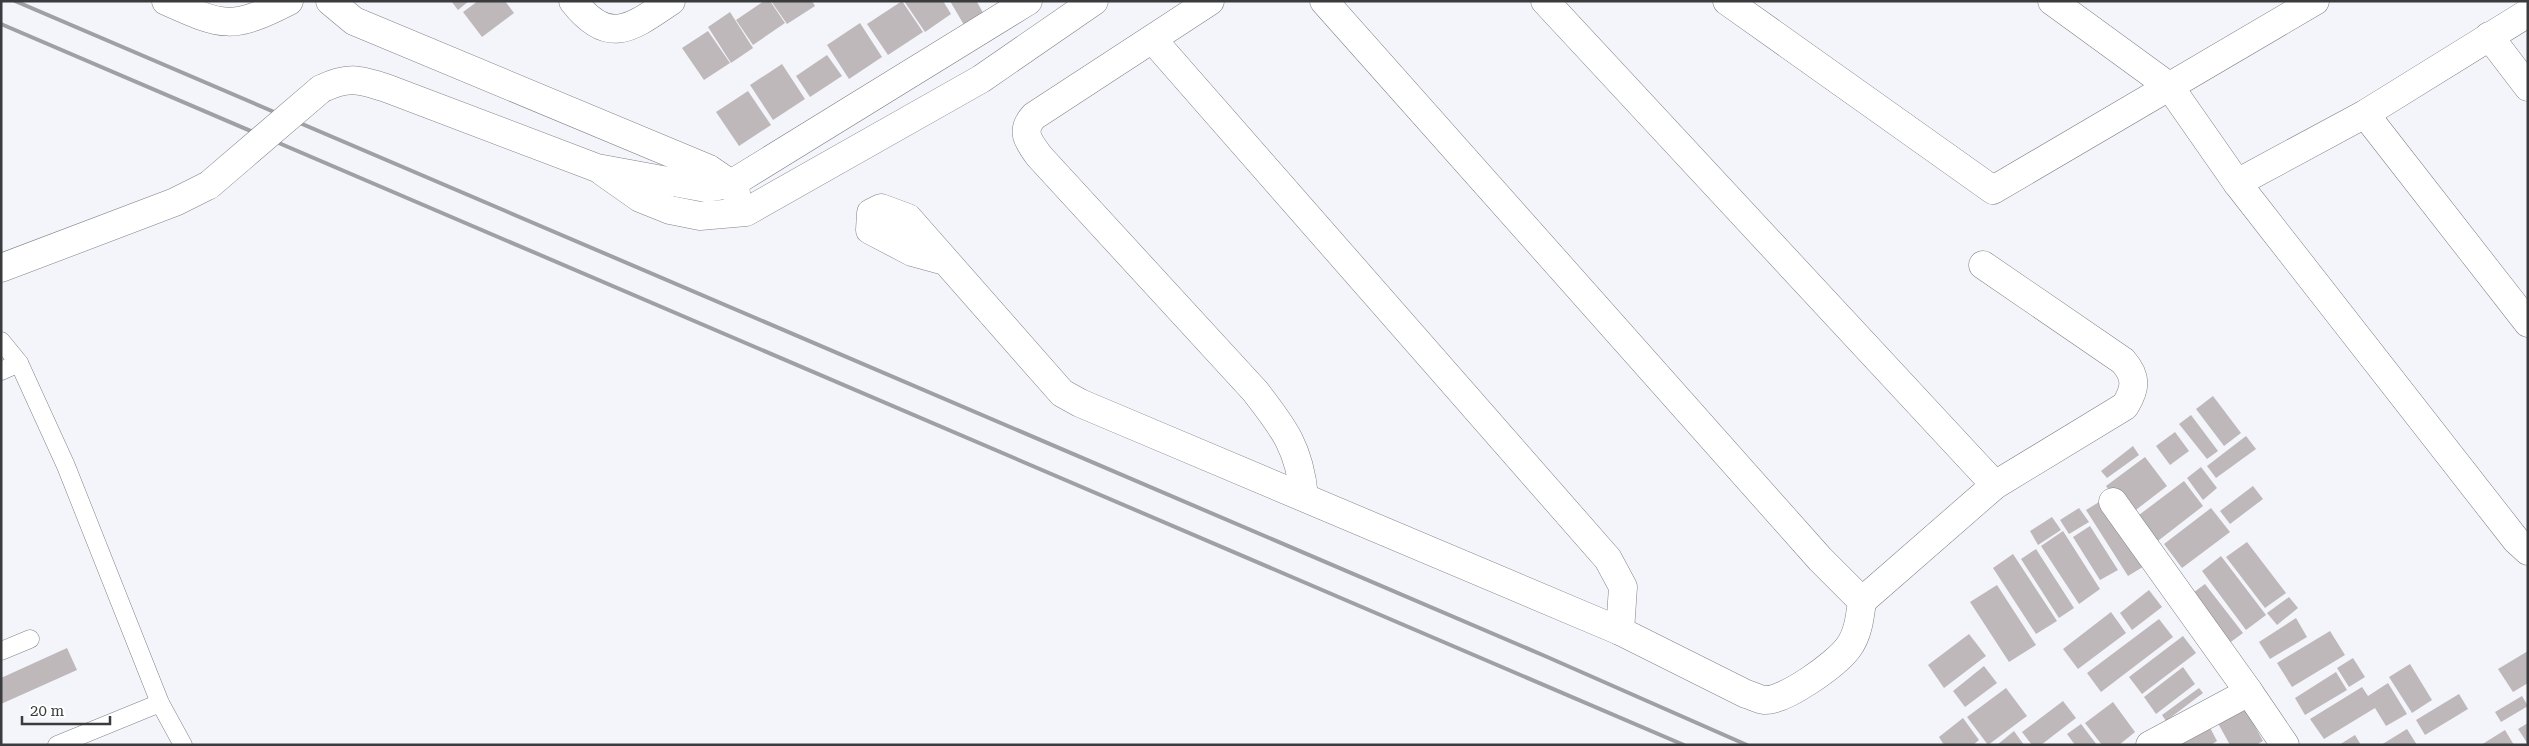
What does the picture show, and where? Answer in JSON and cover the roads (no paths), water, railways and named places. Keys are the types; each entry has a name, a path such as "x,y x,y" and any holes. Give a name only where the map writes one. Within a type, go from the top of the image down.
{"street":[{"path":"166,1 204,18 229,24 258,17 289,1"},
{"path":"330,1 354,22 709,169 731,184 746,212"},
{"path":"573,1 593,23 604,28 614,29 637,24 671,1"},
{"path":"1,268 175,202 209,185 321,89 339,80 359,80 386,88 597,168 706,188 731,184 1028,1"},
{"path":"597,168 640,198 670,210 700,216 746,212 982,79 1094,1"},
{"path":"1210,1 1034,116 1025,128 1028,140 1039,156 1254,390 1278,420 1296,452 1302,471 1304,497"},
{"path":"1324,1 1813,552 1862,601"},
{"path":"1546,1 1995,485"},
{"path":"1727,1 1993,190 2170,87 2310,2"},
{"path":"2052,1 2170,87 2236,183 2516,540 2528,551"},
{"path":"2236,183 2365,114 2528,13"},
{"path":"2489,36 2528,87"},
{"path":"1153,40 1608,559 1623,587 1620,631"},
{"path":"954,45 982,79"},
{"path":"2365,114 2528,323"},
{"path":"945,261 1062,393 1127,424 1620,631 1746,694 1765,700 1779,697 1824,671 1838,660 1849,647 1859,624 1862,601 1995,485 2125,406 2134,389 2132,372 2123,362 1983,265"},
{"path":"2113,502 2285,745"},
{"path":"2150,745 2249,692"}],"lane":[{"path":"1,341 19,363 66,466 160,703 183,745"},
{"path":"1,371 19,363"},
{"path":"1,651 30,639"},
{"path":"58,745 160,703"}],"railway":[{"path":"15,1 1545,656 1747,745"},
{"path":"1,24 1684,745"}]}
